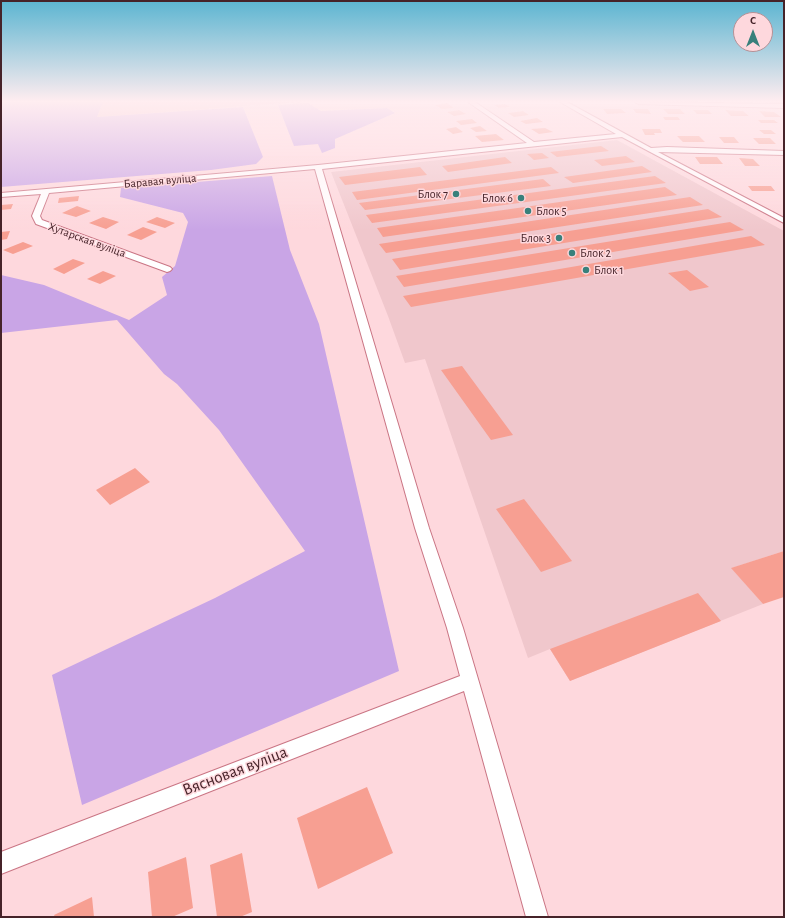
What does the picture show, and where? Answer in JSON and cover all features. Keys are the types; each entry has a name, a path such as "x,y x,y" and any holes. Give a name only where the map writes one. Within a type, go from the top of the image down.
{"street":[{"name":"Баравая вуліца","path":"1,195 318,167 534,145"},
{"path":"640,145 783,220"},
{"path":"650,150 667,149 784,153"},
{"path":"318,167 422,528 455,628 537,917"},
{"name":"Хутарская вуліца","path":"46,191 36,216 39,222 167,269"},
{"name":"Вясновая вуліца","path":"1,863 470,680"}],"shaded area":[{"path":"1,145 258,145 263,157 256,164 211,170 1,187"},
{"path":"318,145 335,145 335,148 322,153"},
{"path":"574,145 626,145 784,231 784,551 732,568 763,604 570,681 550,649 528,658 425,359 405,363 331,172"},
{"path":"272,176 290,250 319,324 399,671 82,805 52,675 215,598 305,551 219,430 177,384 164,374 117,320 1,333 1,275 44,285 129,320 167,295 162,277 175,266 188,222 183,213 120,197 121,188"}],"building":[{"path":"601,146 609,151 557,157 550,152"},
{"path":"542,153 549,158 534,160 527,154"},
{"path":"626,156 635,162 602,166 594,160"},
{"path":"505,157 512,163 448,172 442,166"},
{"path":"695,157 717,157 723,164 700,164"},
{"path":"739,158 753,159 760,166 745,166"},
{"path":"642,166 652,172 573,183 564,177"},
{"path":"420,167 427,175 345,185 339,177"},
{"path":"551,167 559,173 357,200 352,192"},
{"name":"Блок 6","path":"655,176 666,183 372,223 366,215"},
{"name":"Блок 7","path":"543,179 551,186 365,210 359,203"},
{"path":"748,186 771,186 775,191 752,191"},
{"name":"Блок 5","path":"665,187 677,195 383,237 377,228"},
{"path":"79,196 78,201 58,203 59,198"},
{"path":"690,197 703,205 386,253 379,244"},
{"path":"13,204 11,209 1,210 1,205"},
{"path":"77,206 91,211 76,217 62,213"},
{"name":"Блок 3","path":"708,209 722,217 400,270 392,259"},
{"path":"103,217 119,222 106,229 89,223"},
{"path":"157,217 175,223 165,228 146,222"},
{"name":"Блок 2","path":"730,222 744,230 404,287 396,276"},
{"path":"143,227 157,232 141,240 127,235"},
{"path":"10,231 7,239 1,240 1,232"},
{"name":"Блок 1","path":"751,236 765,245 411,307 403,296"},
{"path":"23,242 33,246 13,254 3,250"},
{"path":"73,259 85,263 64,274 53,269"},
{"path":"687,270 709,287 690,291 668,273"},
{"path":"103,271 116,276 100,284 87,279"},
{"path":"462,366 513,435 491,440 441,370"},
{"path":"135,468 150,482 110,505 96,490"},
{"path":"524,499 572,561 541,572 496,509"},
{"path":"784,551 784,597 763,604 731,568"},
{"path":"698,593 721,621 570,681 550,649"},
{"path":"367,787 393,853 318,889 297,818"},
{"path":"242,853 252,912 240,917 217,917 210,865"},
{"path":"186,857 193,908 172,917 152,917 148,872"},
{"path":"92,897 94,917 55,917 54,915"}],"place":[{"name":"Блок 7","path":"456,194"},
{"name":"Блок 6","path":"521,198"},
{"name":"Блок 5","path":"528,211"},
{"name":"Блок 3","path":"559,238"},
{"name":"Блок 2","path":"572,253"},
{"name":"Блок 1","path":"586,270"}]}
